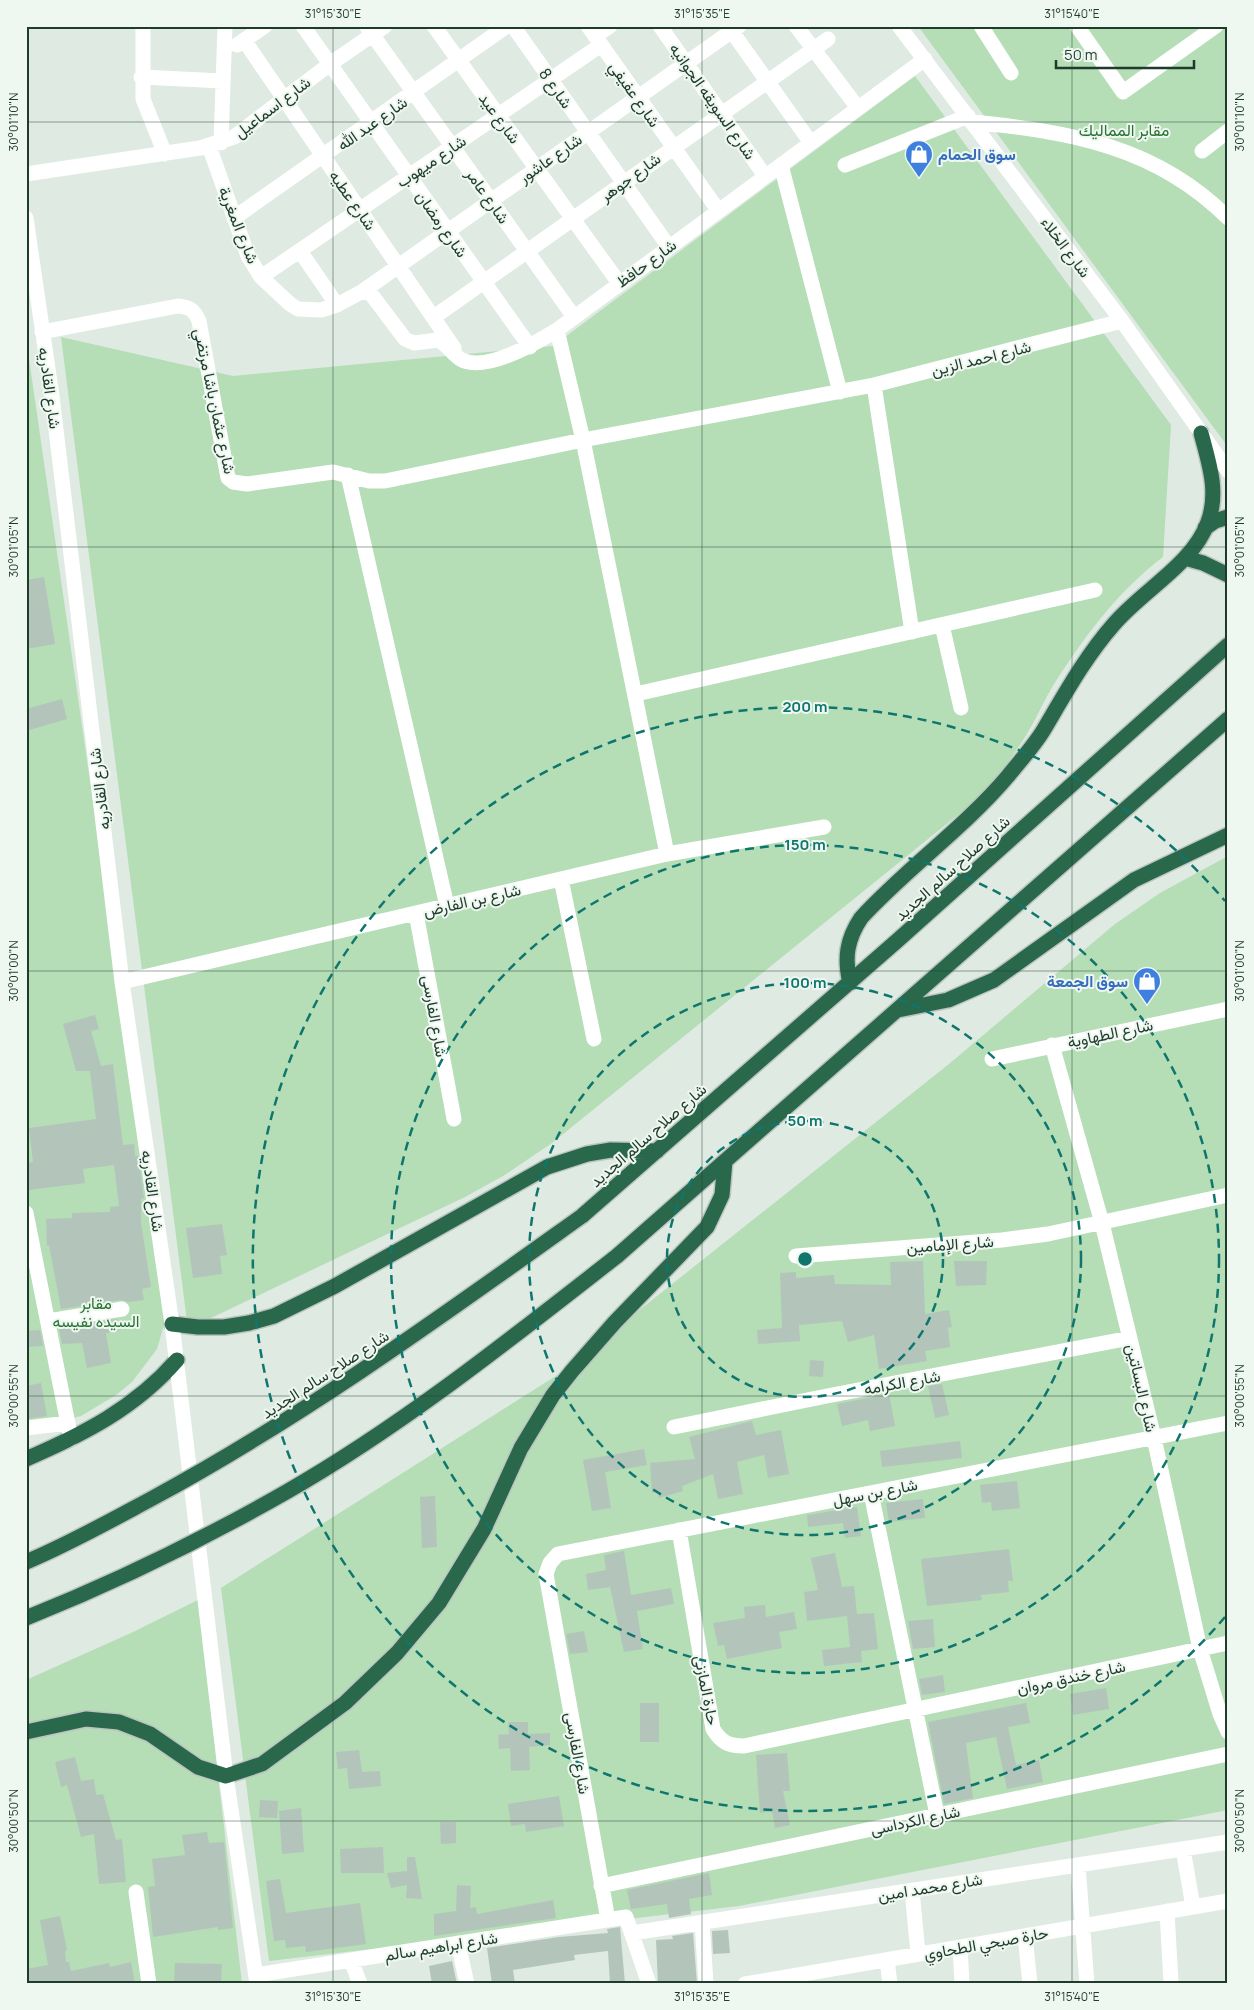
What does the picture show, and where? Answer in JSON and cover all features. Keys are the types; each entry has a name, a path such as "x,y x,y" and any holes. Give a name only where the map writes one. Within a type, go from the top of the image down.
{"highway":[{"path":"850,983 847,972 847,949 852,933 861,918 1006,778 1042,732 1072,681 1105,634 1143,594 1185,558 1199,542 1214,501 1209,462 1201,433"},
{"path":"1205,528 1215,521 1228,517"},
{"path":"1185,558 1204,563 1228,575"},
{"name":"شارع صلاح سالم الجديد","path":"26,1562 176,1485 315,1403 419,1332 582,1216 850,983 1228,645"},
{"path":"26,1618 122,1576 288,1491 468,1371 617,1256 1228,719"},
{"path":"898,1010 948,1000 994,980 1134,880 1228,835"},
{"path":"172,1324 198,1328 224,1327 249,1324 274,1316 352,1277 548,1167 581,1156 610,1150 657,1151"},
{"path":"26,1732 86,1719 119,1722 150,1734 198,1767 226,1776 262,1764 318,1725 372,1679 422,1626 470,1554 521,1448 553,1395 592,1346 707,1227 722,1195 725,1160"},
{"path":"26,1459 71,1439 128,1406 162,1377 177,1360"}],"street":[{"path":"142,26 141,77 145,109 165,154"},
{"path":"215,144 223,81 225,26"},
{"path":"224,54 265,26"},
{"name":"شارع رمضان","path":"303,26 530,348"},
{"name":"شارع عيد","path":"434,26 619,283"},
{"name":"شارع عبد الله","path":"234,218 508,26"},
{"name":"شارع 8","path":"513,26 668,247"},
{"name":"شارع ميهوب","path":"262,277 551,80 595,36 610,26"},
{"name":"شارع السويقه الجوانيه","path":"660,26 765,176"},
{"path":"796,26 858,108"},
{"name":"شارع الخلاء","path":"899,26 1122,321 1228,471"},
{"path":"981,26 1011,73"},
{"path":"1077,26 1123,92 1216,26"},
{"path":"733,28 767,81 811,143"},
{"name":"شارع عاشور","path":"363,291 733,28"},
{"name":"شارع اسماعيل","path":"26,174 165,154 215,144 234,136 375,29"},
{"name":"شارع عامر","path":"375,29 414,92 574,317"},
{"name":"شارع عفيفي","path":"595,36 718,210"},
{"name":"شارع جوهر","path":"434,317 720,113 828,39"},
{"name":"شارع عطيه","path":"244,40 462,360"},
{"name":"شارع حافظ","path":"462,360 490,361 530,348 925,59"},
{"path":"141,77 223,81"},
{"path":"845,165 970,119 1046,131 1105,144 1127,152 1170,172 1189,184 1228,218"},
{"path":"1202,151 1228,131"},
{"name":"شارع المغرية","path":"215,144 234,218 248,256 262,277 290,304 298,309 310,311 337,305 363,291"},
{"path":"780,165 840,392"},
{"name":"شارع القادريه","path":"26,218 52,396 122,982 177,1360 226,1776 256,1979"},
{"path":"300,250 337,305"},
{"path":"363,291 371,294 405,340 414,343 438,340 462,360"},
{"name":"شارع عثمان باشا مرتضي","path":"42,332 178,306 188,307 195,312 199,321 228,478 233,482 247,484"},
{"name":"شارع احمد الزين","path":"247,484 332,472 369,481 386,481 583,440 874,385 1122,321"},
{"path":"557,330 583,440 668,854"},
{"path":"874,385 912,632"},
{"path":"348,475 447,906"},
{"path":"636,694 1096,590"},
{"path":"942,625 961,708"},
{"name":"شارع بن الفارض","path":"122,982 668,854 824,827"},
{"path":"561,879 594,1039"},
{"name":"شارع الفارسى","path":"416,913 454,1119"},
{"name":"شارع الطهاوية","path":"992,1059 1228,1009"},
{"name":"شارع البساتين","path":"1052,1045 1102,1223 1154,1438 1200,1649 1224,1713 1228,1732"},
{"name":"شارع الإمامين","path":"796,1256 1002,1240 1102,1223 1228,1195"},
{"path":"26,1213 71,1439"},
{"path":"48,1321 122,1309"},
{"name":"شارع الكرامه","path":"674,1427 1130,1338"},
{"path":"26,1428 68,1424"},
{"name":"شارع بن سهل","path":"548,1586 546,1574 550,1562 558,1554 1228,1424"},
{"path":"871,1492 914,1711 937,1815"},
{"name":"حارة المازنى","path":"679,1530 713,1728 720,1740 731,1746 744,1746 914,1711"},
{"name":"شارع الفارسى","path":"548,1586 608,1920"},
{"name":"شارع خندق مروان","path":"914,1711 1228,1643"},
{"name":"شارع الكرداسى","path":"602,1886 1228,1754"},
{"name":"شارع محمد امين","path":"632,1933 1228,1842"},
{"path":"1183,1849 1193,1907"},
{"path":"1078,1865 1087,1984"},
{"path":"912,1890 918,1954"},
{"path":"136,1892 149,1984"},
{"name":"حارة صبحي الطحاوي","path":"745,1984 784,1980 918,1954 1228,1901"},
{"path":"1167,1911 1171,1984"},
{"name":"شارع ابراهيم سالم","path":"256,1979 351,1960 608,1920 626,1918 632,1933"},
{"path":"702,1922 706,1984"},
{"path":"632,1933 649,1984"},
{"path":"1025,1936 1030,1984"},
{"path":"458,1943 467,1984"},
{"path":"960,1947 962,1984"},
{"path":"351,1960 360,1984"},
{"path":"887,1960 890,1984"}],"green space":[{"name":"مقابر المماليك","path":"918,26 1228,26 1228,447"},
{"path":"915,76 1171,425 1163,557 1132,584 1103,615 1054,684 1027,734 1014,753 970,805 552,1143 503,1176 465,1197 188,1329 61,337 233,376 553,346"},
{"name":"مقابر السيده نفيسه","path":"26,338 167,1314 157,1349 132,1382 116,1395 81,1416 26,1430"},
{"path":"1228,856 1228,1810 739,1906 269,1961 221,1588 559,1374 949,1064 1115,924 1160,893"},
{"path":"198,1600 242,1984 26,1984 26,1680 131,1633"}],"building":[{"path":"44,577 55,644 26,649 26,580"},
{"path":"62,699 67,719 26,731 26,709"},
{"path":"95,1015 99,1029 91,1031 101,1066 113,1064 123,1145 134,1144 135,1156 138,1156 144,1198 141,1199 141,1223 151,1287 142,1289 144,1300 128,1302 120,1300 61,1309 49,1245 47,1246 46,1219 72,1218 72,1213 110,1212 110,1207 119,1206 114,1165 83,1169 85,1183 29,1190 26,1163 33,1162 29,1128 96,1119 90,1071 76,1071 63,1024"},
{"path":"222,1224 227,1255 220,1256 222,1274 193,1278 186,1228"},
{"path":"923,1261 925,1314 949,1310 952,1327 948,1328 950,1347 925,1351 927,1361 879,1369 874,1335 848,1342 842,1321 799,1325 800,1341 758,1344 757,1330 782,1328 780,1273 796,1272 796,1278 834,1275 835,1284 891,1285 890,1262"},
{"path":"954,1261 987,1261 986,1285 956,1286"},
{"path":"117,1319 119,1331 106,1333 111,1363 87,1368 82,1343 62,1344 59,1329"},
{"path":"40,1330 43,1346 26,1347 26,1331"},
{"path":"810,1360 824,1361 823,1377 809,1376"},
{"path":"41,1383 47,1416 26,1419 26,1386"},
{"path":"942,1384 949,1415 935,1418 928,1386"},
{"path":"889,1394 895,1426 870,1431 868,1420 842,1426 837,1404"},
{"path":"752,1421 756,1435 781,1430 789,1474 768,1478 764,1455 737,1462 743,1494 718,1499 713,1474 682,1486 683,1491 659,1498 658,1492 652,1493 650,1463 695,1459 689,1437"},
{"path":"960,1441 962,1458 882,1467 880,1451"},
{"path":"644,1449 647,1465 605,1472 611,1508 592,1511 583,1460"},
{"path":"1017,1481 1020,1508 992,1511 991,1502 982,1503 980,1485"},
{"path":"435,1496 437,1547 422,1548 420,1497"},
{"path":"923,1499 925,1518 889,1522 886,1503"},
{"path":"857,1507 861,1536 845,1538 843,1523 808,1527 807,1515"},
{"path":"1009,1549 1013,1581 1008,1581 1009,1592 981,1595 982,1600 927,1606 921,1559"},
{"path":"624,1551 631,1595 671,1588 674,1604 637,1611 643,1649 624,1652 610,1587 588,1590 586,1574 606,1570 604,1555"},
{"path":"835,1553 842,1587 854,1586 857,1614 874,1613 878,1649 861,1651 862,1662 824,1666 822,1650 850,1647 847,1616 807,1621 804,1592 818,1590 811,1558"},
{"path":"765,1605 766,1617 794,1612 797,1629 779,1632 782,1648 727,1659 724,1645 718,1646 713,1623 745,1618 744,1607"},
{"path":"933,1619 935,1647 913,1649 908,1621"},
{"path":"584,1631 588,1652 570,1654 566,1634"},
{"path":"943,1675 945,1692 922,1695 919,1679"},
{"path":"1106,1688 1109,1709 1073,1715 1070,1694"},
{"path":"640,1703 659,1703 659,1742 640,1742"},
{"path":"1026,1703 1030,1723 1008,1727 1016,1765 1039,1760 1043,1782 1007,1789 996,1737 966,1743 973,1798 944,1804 928,1722"},
{"path":"508,1722 528,1722 528,1734 550,1733 550,1745 529,1747 530,1770 511,1771 510,1748 499,1749 498,1735 509,1734"},
{"path":"359,1750 362,1772 380,1771 381,1786 349,1789 347,1768 338,1769 336,1752"},
{"path":"787,1753 790,1791 783,1791 790,1825 775,1828 772,1811 760,1813 756,1755"},
{"path":"75,1757 81,1781 94,1779 96,1795 103,1794 116,1840 122,1839 126,1882 99,1884 94,1834 81,1837 67,1785 61,1787 55,1762"},
{"path":"559,1796 564,1826 526,1832 525,1824 511,1826 508,1804"},
{"path":"260,1800 278,1801 277,1818 259,1817"},
{"path":"301,1808 304,1852 282,1854 279,1811"},
{"path":"440,1822 456,1822 456,1843 441,1844"},
{"path":"207,1832 209,1843 224,1842 233,1928 218,1930 218,1927 153,1937 148,1887 155,1886 152,1859 185,1855 182,1835"},
{"path":"383,1847 384,1873 341,1873 340,1849"},
{"path":"407,1857 415,1857 422,1899 406,1898 407,1885 391,1888 387,1873 407,1871"},
{"path":"709,1873 712,1895 689,1899 691,1914 669,1918 667,1904 631,1909 627,1890"},
{"path":"280,1879 286,1913 360,1903 366,1944 306,1952 305,1946 286,1948 285,1940 274,1941 266,1881"},
{"path":"457,1885 471,1886 470,1908 476,1907 477,1914 553,1900 556,1918 434,1936 434,1914 456,1911"},
{"path":"60,1916 67,1950 65,1951 66,1962 69,1962 71,1971 109,1963 110,1967 131,1962 135,1984 26,1984 26,1969 48,1965 40,1920"},
{"path":"620,1927 625,1984 610,1984 608,1951 574,1955 575,1960 513,1970 515,1984 492,1984 487,1948 559,1937 608,1933 607,1929"},
{"path":"728,1930 730,1953 713,1954 712,1931"},
{"path":"693,1933 697,1984 658,1984 656,1940 673,1939 672,1936"},
{"path":"452,1961 457,1984 432,1984 429,1966"},
{"path":"175,1963 222,1964 221,1984 174,1984"}],"place":[{"name":"سوق الحمام","path":"919,178"},
{"name":"سوق الجمعة","path":"1147,1005"}]}
